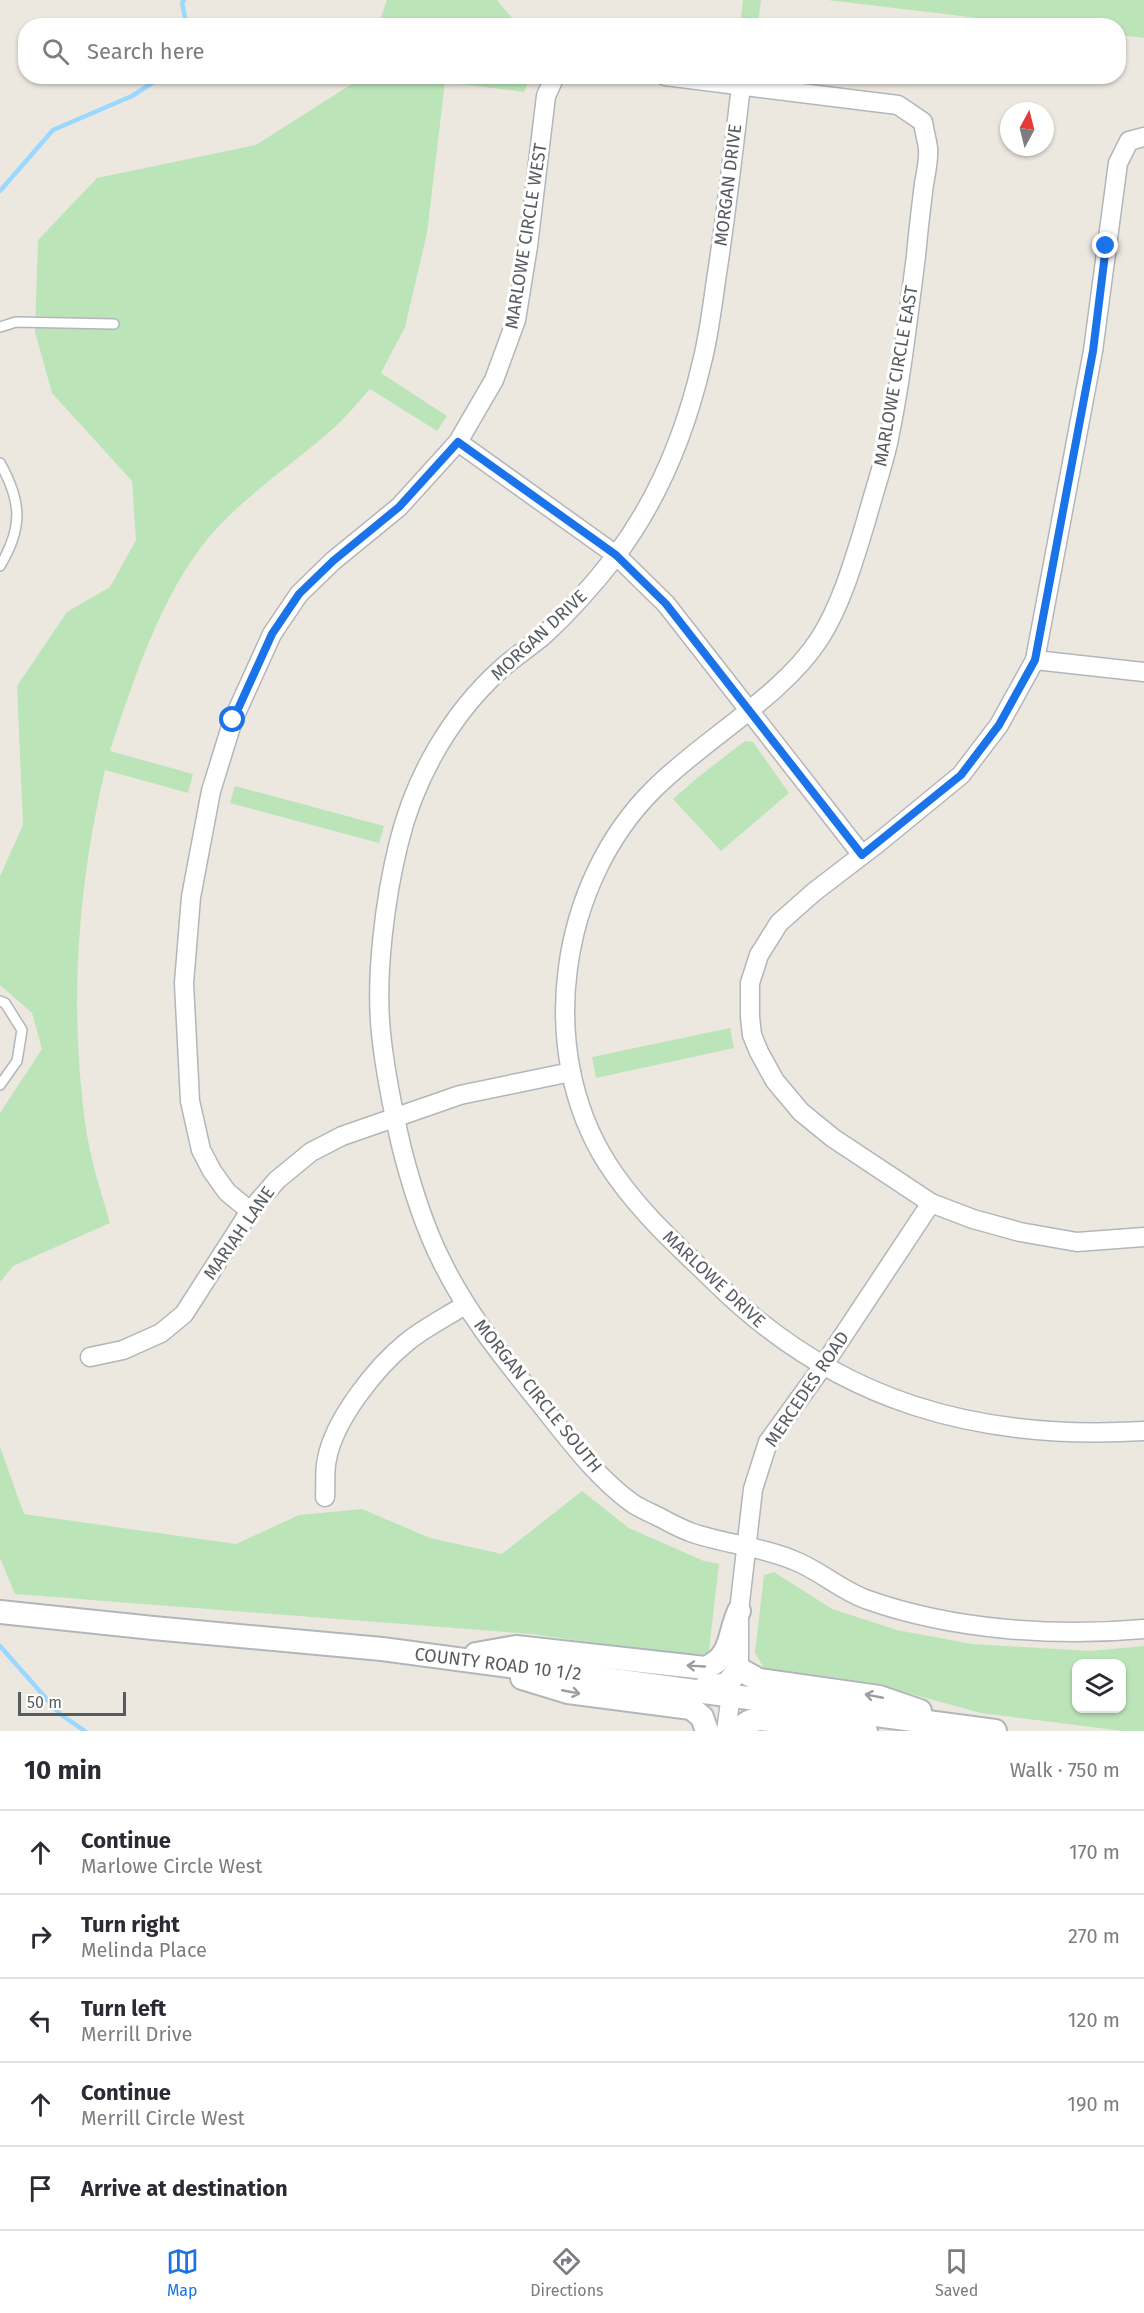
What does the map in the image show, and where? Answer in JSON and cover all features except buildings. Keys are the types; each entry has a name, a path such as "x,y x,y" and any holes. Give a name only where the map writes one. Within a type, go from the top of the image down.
{"street":[{"name":"MARLOWE CIRCLE WEST","path":"250,1211 227,1192 212,1171 201,1150 190,1101 184,983 191,897 211,791 233,720 272,634 299,594 333,561 399,507 458,442 494,380 516,320 528,246 546,96 551,84"},
{"path":"726,84 741,86"},
{"name":"MORGAN DRIVE","path":"394,1117 380,1030 380,970 399,840 424,771 457,718 499,670 543,635 583,595 634,529 661,481 687,421 704,358 741,86"},
{"name":"MARLOWE CIRCLE EAST","path":"571,1072 566,1036 569,959 577,919 596,871 622,826 650,792 683,761 790,675 820,638 842,591 859,543 888,444 910,298 928,151 923,122 898,105 741,86"},
{"path":"1144,137 1129,141 1118,163 1093,351 1035,660 999,725 961,775 814,892 779,923 759,955 750,983 752,1035 775,1081 801,1112 833,1138 931,1203 1020,1233 1077,1242 1144,1238"},
{"path":"458,442 616,555 666,604 862,855"},
{"path":"1035,660 1144,672"},
{"name":"MARIAH LANE","path":"90,1358 123,1350 160,1333 184,1314 250,1211 277,1180 311,1152 342,1136 460,1095 571,1072"},
{"name":"MARLOWE DRIVE","path":"571,1072 586,1119 605,1161 640,1210 744,1311 823,1366 913,1407 985,1425 1041,1432 1094,1434 1144,1431"},
{"name":"MORGAN CIRCLE SOUTH","path":"394,1117 419,1214 465,1305 491,1343 590,1466 635,1506 690,1532 780,1554 806,1565 846,1591 868,1600 911,1612 987,1626 1041,1631 1144,1629"},
{"name":"MERCEDES ROAD","path":"739,1668 739,1611 753,1489 768,1442 823,1366 931,1203"},
{"path":"326,1497 327,1459 340,1424 363,1388 383,1364 407,1342 465,1305"},
{"path":"454,1658 516,1647 705,1668 722,1658 729,1644 732,1626 739,1611"},
{"name":"COUNTY ROAD 10 1/2","path":"0,1612 153,1629 382,1649 995,1731"},
{"path":"454,1658 568,1692 691,1708 702,1717 708,1731"},
{"path":"712,1692 727,1684 739,1668 759,1680 879,1697 970,1728"},
{"path":"708,1731 712,1692"},
{"path":"712,1692 726,1731"},
{"path":"740,1731 744,1724 761,1719 866,1731"},
{"path":"903,1731 970,1728"}],"lane":[{"path":"0,327 16,322 114,324"},
{"path":"0,463 18,508 15,538 0,566"},
{"path":"0,1001 5,1003 22,1030 17,1061 0,1085"}],"green space":[{"path":"387,0 497,0 512,18 381,18"},
{"path":"743,0 761,0 759,18 741,18"},
{"path":"827,0 1144,0 1144,38 1126,36 1126,18 979,18"},
{"path":"352,84 445,84 427,233 405,327 381,373 447,416 437,431 370,389 336,426 223,521 192,560 163,612 128,696 110,751 193,774 188,793 105,770 95,815 82,904 77,994 81,1084 88,1141 110,1223 13,1266 0,1282 0,1113 42,1049 32,1013 0,985 0,876 23,825 17,686 67,612 110,587 136,540 132,481 52,393 35,332 38,240 97,178 256,145"},
{"path":"461,84 527,84 524,92"},
{"path":"745,741 753,742 789,793 721,851 673,799"},
{"path":"235,786 384,826 379,843 230,803"},
{"path":"730,1028 734,1048 596,1078 592,1057"},
{"path":"0,1447 24,1514 236,1544 299,1515 362,1509 430,1538 502,1554 582,1491 629,1528 704,1561 719,1564 708,1659 532,1634 15,1594 0,1558"},
{"path":"774,1572 832,1609 897,1630 972,1644 1090,1651 1144,1646 1144,1731 1123,1731 981,1713 882,1686 765,1670 755,1653 764,1575"}],"waterway":[{"path":"184,0 182,3 185,18"},
{"path":"0,191 53,130 132,96 151,84"},
{"path":"0,1646 60,1714 85,1731"}],"route":[{"path":"233,720 272,634 299,594 333,561 399,507 458,442 616,555 666,604 862,855 961,775 999,725 1035,660 1093,351 1106,246"}]}
